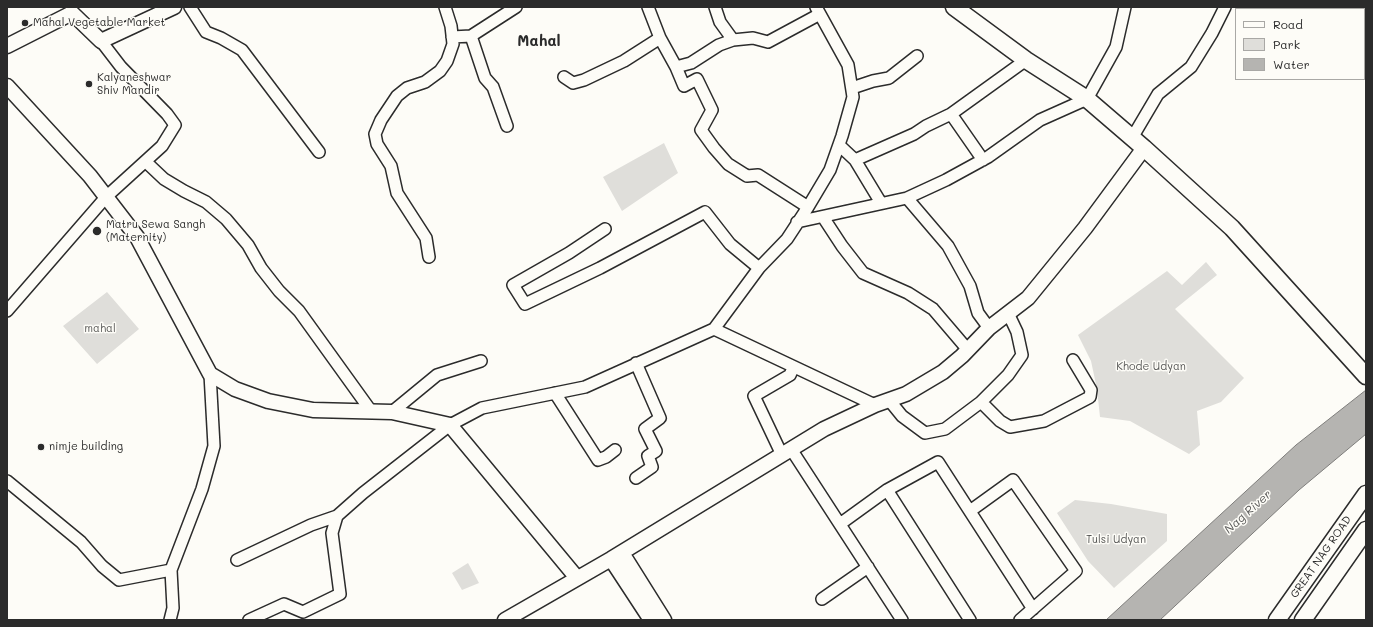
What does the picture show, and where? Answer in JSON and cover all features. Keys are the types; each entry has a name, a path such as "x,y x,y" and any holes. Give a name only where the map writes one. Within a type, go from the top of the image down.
{"main road":[{"path":"954,7 1026,60 1087,99 1138,143 1232,228 1363,372"},
{"name":"GREAT NAG ROAD","path":"1277,620 1366,494"},
{"name":"GREAT NAG ROAD","path":"1303,620 1366,530"}],"street":[{"path":"190,7 206,32 242,50 319,152"},
{"path":"429,258 426,238 397,193 391,166 377,144 375,134 397,96 407,88 425,82 440,71 447,62 453,44 451,26 445,7"},
{"path":"452,37 471,36 516,7"},
{"path":"648,7 660,38 684,86 697,80 712,110 701,130 728,164 747,176 758,175 808,207"},
{"path":"715,7 720,22 733,40"},
{"path":"797,222 907,198 946,180 983,160 1040,120 1087,99 1116,47 1125,7"},
{"path":"505,620 616,556 824,429 875,405 906,394 942,372 968,350 989,328 1028,298 1080,234 1138,143 1158,94 1191,67 1212,33 1225,7"},
{"path":"102,41 169,8"},
{"path":"237,560 311,525 337,516 363,493 450,425 482,408 585,386 714,329 759,268 786,239 808,207 830,170 853,97 852,88 848,65 818,10 768,42 753,38 733,40 719,45 691,63 676,68"},
{"path":"7,46 72,13 102,41 121,67 167,114 175,125 162,146 146,162 106,196 7,311"},
{"path":"471,36 485,78 493,87 507,126"},
{"path":"564,77 573,83 584,80 624,61 660,38"},
{"path":"852,88 873,81 889,78 918,56"},
{"path":"855,160 914,134 926,126 951,114 1026,60"},
{"path":"7,86 90,176 137,237 210,374 214,446 202,489 171,570 173,608 170,620"},
{"path":"951,114 983,160"},
{"path":"839,145 855,160 881,203"},
{"path":"146,162 164,179 206,202 226,220 248,245 261,268 279,291 299,310 371,411"},
{"path":"907,198 948,246 970,286 978,313 989,328"},
{"path":"605,228 513,285 525,304 600,268 705,212 730,244 759,268"},
{"path":"823,217 842,246 863,273 908,293 933,309 968,350"},
{"path":"889,400 902,416 925,433 945,429 981,402 1008,375 1022,355 1018,332 1008,313"},
{"path":"714,329 875,405"},
{"path":"981,402 1000,421 1010,427 1044,421 1090,397 1091,390 1073,360"},
{"path":"392,412 437,375 481,361"},
{"path":"636,363 660,418 645,429 656,451 648,456 652,467 636,478"},
{"path":"794,368 790,375 754,396 787,452 840,524 902,620"},
{"path":"210,374 235,389 268,401 313,410 392,412 450,425 577,578"},
{"path":"555,393 598,460 606,457 615,450"},
{"path":"840,524 887,490 938,462 1033,608"},
{"path":"970,511 1013,480 1076,571 1020,620"},
{"path":"7,481 81,542 102,566 119,580 171,570"},
{"path":"887,490 970,620"},
{"path":"249,620 284,604 303,612 340,594 332,534 337,516"},
{"path":"616,556 651,620"},
{"path":"616,556 664,620"},
{"path":"822,599 868,567"}],"green space":[{"path":"664,143 678,173 622,211 603,177"},
{"name":"Khode Udyan","path":"1206,262 1217,275 1175,309 1244,378 1221,402 1197,411 1200,445 1189,454 1130,421 1100,417 1097,389 1091,361 1078,335 1167,271 1182,285"},
{"name":"mahal","path":"107,292 139,329 97,364 63,326"},
{"name":"Tulsi Udyan","path":"1075,500 1111,504 1167,514 1167,541 1114,588 1088,561 1057,513"},
{"path":"468,563 479,583 462,590 452,573"}],"water":[{"name":"Nag River","path":"1366,390 1366,434 1299,490 1160,620 1106,620 1296,445"}],"place":[{"name":"Mahal Vegetable Market","path":"25,23"},
{"name":"Kalyaneshwar Shiv Mandir","path":"89,84"},
{"name":"Matru Sewa Sangh (Maternity)","path":"97,231"},
{"name":"nimje building","path":"41,447"}],"district":[{"name":"Mahal","path":"539,41"}]}
